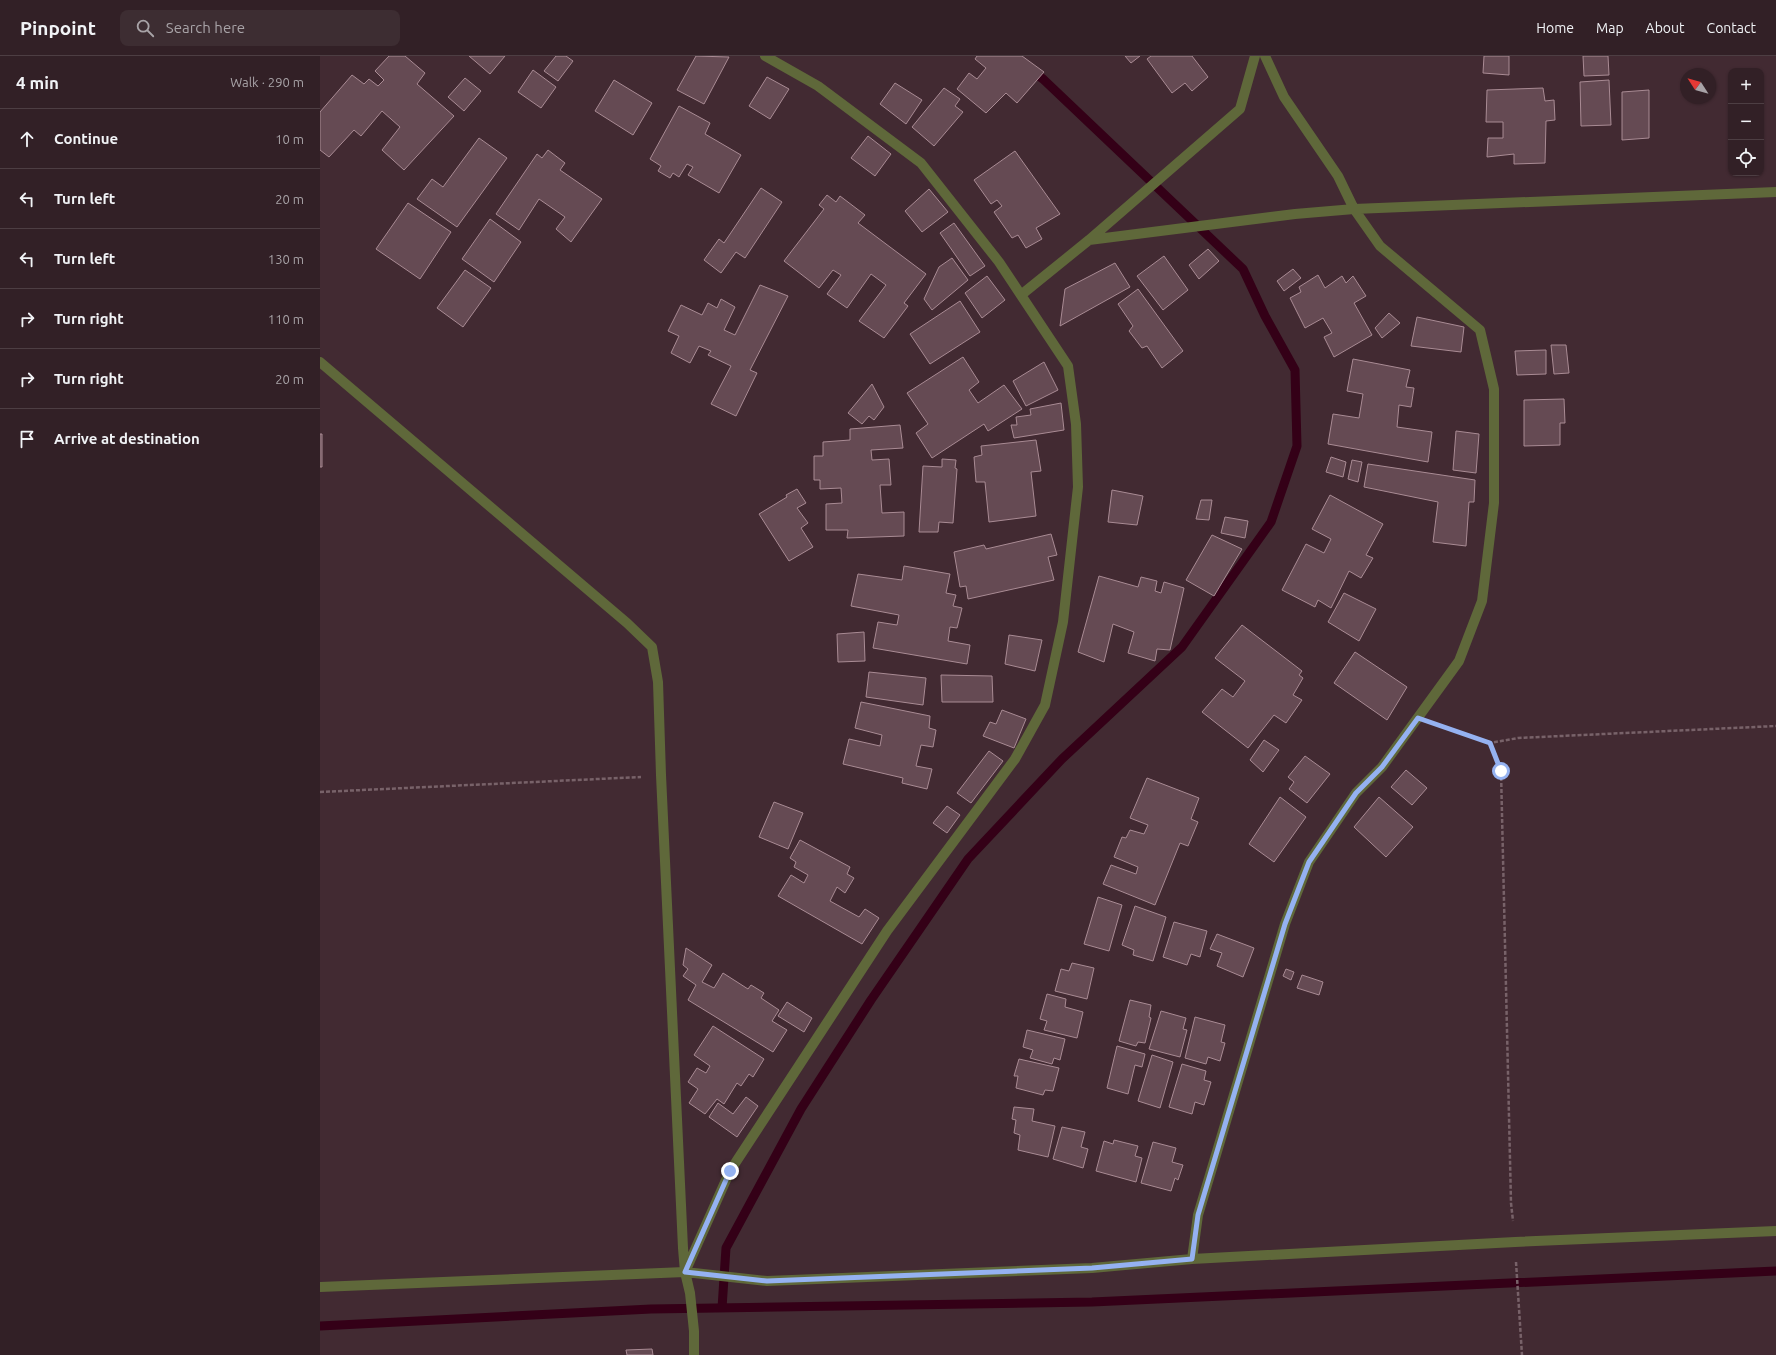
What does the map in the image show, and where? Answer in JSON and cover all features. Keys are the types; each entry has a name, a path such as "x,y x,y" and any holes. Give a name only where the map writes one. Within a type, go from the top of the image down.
{"street":[{"path":"685,1272 730,1171 887,931 1015,759 1045,705 1064,614 1078,487 1076,424 1068,366 998,262 921,163 818,86 765,56"},
{"path":"1021,295 1089,240 1240,109 1255,56"},
{"path":"1192,1259 1198,1215 1285,924 1309,862 1356,793 1382,767 1459,661 1482,601 1494,503 1494,389 1480,330 1380,246 1354,209 1338,176 1284,97 1264,56"},
{"path":"1089,240 1295,214 1354,209 1776,192"},
{"path":"320,362 622,618 652,647 658,682 661,775 685,1272 690,1293 694,1331 694,1355"},
{"path":"320,1287 685,1272 767,1281 1092,1268 1192,1259 1515,1242 1776,1231"}],"path":[{"path":"1418,718 1490,743 1518,738 1776,726"},
{"path":"1490,743 1501,771 1511,1203 1522,1355"},
{"path":"320,792 616,779 661,775"}],"building":[{"path":"389,56 405,56 425,73 417,84 454,116 404,170 382,150 400,127 382,111 361,136 354,130 329,157 320,150 320,112 352,75 364,84 369,79 378,86 384,80 375,71"},
{"path":"469,56 505,56 490,74"},
{"path":"556,56 566,56 573,61 558,81 544,71"},
{"path":"696,56 729,57 704,104 677,90"},
{"path":"977,56 1022,56 1044,72 1017,103 1006,93 986,113 957,89 969,73 977,79 986,68 975,59"},
{"path":"1125,56 1140,56 1131,63"},
{"path":"1151,56 1192,56 1208,77 1192,91 1185,83 1172,93 1147,59"},
{"path":"1484,56 1509,56 1509,75 1483,73"},
{"path":"1583,56 1608,56 1609,75 1584,76"},
{"path":"533,70 556,87 541,108 518,92"},
{"path":"767,77 789,89 770,119 749,106"},
{"path":"465,78 481,91 464,111 448,97"},
{"path":"614,80 652,103 633,135 595,111"},
{"path":"1609,80 1611,125 1581,126 1580,82"},
{"path":"895,83 922,100 906,124 880,104"},
{"path":"944,88 960,99 955,106 963,112 934,146 912,127"},
{"path":"1543,88 1545,101 1554,100 1555,120 1546,121 1545,163 1514,164 1514,154 1487,157 1488,138 1503,138 1503,122 1486,122 1487,90"},
{"path":"1649,90 1649,138 1622,140 1622,92"},
{"path":"679,106 710,123 705,134 741,155 719,193 688,175 693,167 687,164 679,177 673,173 670,178 658,171 661,166 650,159"},
{"path":"868,136 891,154 875,176 851,158"},
{"path":"479,138 507,158 457,227 417,199 432,179 443,187"},
{"path":"548,150 565,163 560,170 602,199 571,242 556,229 565,217 539,199 519,230 496,214 537,154 542,158"},
{"path":"1015,151 1060,214 1036,228 1042,239 1026,248 1018,235 1012,238 994,212 1002,206 997,200 991,204 974,180"},
{"path":"761,188 782,202 745,258 736,252 721,273 704,260 719,239 724,243"},
{"path":"929,189 948,212 922,232 905,211"},
{"path":"827,195 836,202 840,196 865,215 858,223 926,274 904,303 908,306 884,338 859,321 886,285 871,274 847,308 827,294 841,275 833,270 819,288 784,261 824,209 819,205"},
{"path":"408,203 451,232 420,279 376,249"},
{"path":"490,219 521,242 494,282 462,259"},
{"path":"954,223 985,266 970,276 940,233"},
{"path":"1208,249 1219,261 1199,279 1189,265"},
{"path":"1164,256 1188,290 1163,310 1137,276"},
{"path":"952,258 968,280 932,310 924,299 939,267"},
{"path":"1115,263 1130,287 1060,326 1065,289"},
{"path":"1293,269 1301,278 1284,291 1277,281"},
{"path":"465,270 491,288 463,327 437,308"},
{"path":"1318,275 1325,288 1342,276 1346,283 1353,276 1366,296 1354,303 1372,335 1334,357 1324,337 1332,333 1323,318 1305,328 1290,298 1301,292 1299,287"},
{"path":"987,276 1005,300 982,318 965,293"},
{"path":"760,285 788,296 750,370 757,373 736,416 711,404 731,366 708,355 711,351 699,346 690,363 671,353 679,336 668,331 681,305 702,315 708,303 717,308 721,299 735,307 724,330 735,335"},
{"path":"1138,289 1183,351 1162,368 1147,346 1142,348 1129,331 1133,326 1118,304"},
{"path":"960,301 980,332 930,364 910,334"},
{"path":"1389,313 1400,323 1382,338 1375,328"},
{"path":"1417,317 1464,327 1461,352 1411,346"},
{"path":"1551,345 1566,345 1569,373 1554,374"},
{"path":"1546,350 1546,374 1517,375 1515,351"},
{"path":"963,357 979,382 969,390 978,403 1004,385 1022,409 988,431 984,424 932,458 916,433 928,424 907,393"},
{"path":"1353,359 1410,370 1406,387 1414,388 1411,407 1399,405 1397,427 1432,432 1428,462 1328,444 1333,414 1359,418 1363,394 1347,391"},
{"path":"1044,362 1058,390 1026,406 1013,381"},
{"path":"872,384 884,407 874,420 869,416 862,424 848,413"},
{"path":"1564,399 1565,423 1560,423 1560,445 1524,446 1524,400"},
{"path":"1061,403 1064,430 1014,438 1011,425 1017,425 1016,417 1031,415 1030,409"},
{"path":"900,425 903,448 871,450 872,460 889,459 891,485 880,485 882,513 904,512 904,536 847,538 848,530 826,530 826,504 842,503 841,488 820,489 820,480 814,480 814,456 823,456 823,442 850,440 850,429"},
{"path":"1456,431 1479,434 1476,473 1453,470"},
{"path":"320,434 322,434 322,467 320,467"},
{"path":"1036,440 1041,471 1031,472 1036,516 989,522 985,482 976,482 974,457 982,455 981,446"},
{"path":"1331,457 1346,462 1343,477 1326,472"},
{"path":"942,459 956,460 955,468 957,469 953,523 939,522 938,532 919,532 923,466 942,467"},
{"path":"1352,460 1362,462 1358,482 1348,479"},
{"path":"1368,464 1475,480 1474,502 1469,502 1466,546 1433,542 1438,502 1364,487"},
{"path":"797,489 806,503 797,508 808,523 801,528 813,547 789,561 759,514"},
{"path":"1112,490 1143,496 1137,525 1108,522"},
{"path":"1330,495 1383,524 1366,555 1373,558 1361,578 1349,571 1331,608 1318,600 1315,607 1282,590 1306,544 1324,553 1331,539 1312,529"},
{"path":"1201,500 1212,500 1209,520 1196,519"},
{"path":"1225,517 1248,521 1245,538 1221,533"},
{"path":"1051,534 1057,555 1048,557 1054,580 968,599 966,586 960,587 954,552 984,545 986,549"},
{"path":"1212,535 1242,549 1214,596 1186,580"},
{"path":"904,566 950,574 946,593 956,595 953,606 962,608 957,628 950,627 948,641 970,645 967,664 873,648 878,622 897,625 899,615 851,606 858,574 902,580"},
{"path":"1099,576 1138,587 1141,577 1157,581 1155,591 1161,593 1164,582 1184,588 1170,650 1157,649 1155,661 1128,653 1134,632 1113,624 1104,662 1078,652"},
{"path":"1344,593 1376,609 1359,641 1328,622"},
{"path":"1242,625 1302,671 1299,675 1303,678 1293,695 1302,700 1286,723 1274,715 1248,748 1202,712 1222,689 1233,697 1245,681 1215,658"},
{"path":"864,632 865,661 838,662 837,634"},
{"path":"1009,635 1042,640 1035,671 1005,664"},
{"path":"1355,652 1407,687 1387,720 1334,683"},
{"path":"869,672 926,678 923,705 866,697"},
{"path":"941,675 992,676 993,702 942,702"},
{"path":"861,702 930,716 929,728 936,730 933,747 921,745 916,766 932,769 927,789 902,783 903,778 843,764 849,739 880,746 882,735 855,728"},
{"path":"1002,710 1026,719 1014,748 983,736 990,722 996,724"},
{"path":"1264,740 1279,750 1263,772 1250,760"},
{"path":"989,751 1003,761 971,803 957,793"},
{"path":"1305,756 1330,774 1307,803 1289,789 1294,782 1288,777"},
{"path":"1406,770 1427,788 1412,805 1391,787"},
{"path":"1147,778 1199,798 1191,819 1198,822 1188,846 1180,843 1155,905 1103,884 1111,865 1136,874 1138,867 1114,857 1122,837 1126,838 1130,830 1144,834 1148,825 1130,818"},
{"path":"1280,797 1306,817 1274,862 1249,844"},
{"path":"1379,797 1413,827 1386,857 1354,827"},
{"path":"774,802 803,813 788,849 759,837"},
{"path":"947,806 960,815 947,833 933,823"},
{"path":"800,840 850,867 847,874 854,878 845,893 837,887 830,901 859,917 865,909 879,918 862,944 778,896 791,875 804,883 808,875 794,867 796,862 790,858"},
{"path":"1098,897 1122,905 1109,951 1084,944"},
{"path":"1135,906 1166,917 1153,961 1133,955 1134,950 1122,945"},
{"path":"1174,922 1207,931 1200,957 1191,954 1187,965 1163,957"},
{"path":"1217,934 1254,948 1243,977 1217,966 1222,953 1210,949"},
{"path":"686,948 712,965 702,982 714,988 723,973 748,989 751,985 764,993 761,998 779,1010 772,1021 787,1030 773,1052 688,1000 696,985 683,976 688,969 683,965"},
{"path":"1072,963 1094,968 1087,999 1055,991 1061,969 1069,971"},
{"path":"1286,969 1294,972 1291,980 1283,976"},
{"path":"1302,975 1323,982 1319,995 1297,988"},
{"path":"1047,994 1066,999 1065,1007 1083,1012 1077,1038 1044,1030 1047,1021 1040,1019"},
{"path":"1130,1000 1151,1005 1149,1017 1151,1018 1145,1043 1138,1042 1136,1046 1119,1041"},
{"path":"787,1002 812,1018 804,1032 778,1016"},
{"path":"1161,1011 1186,1018 1183,1029 1187,1030 1180,1057 1149,1049"},
{"path":"1195,1017 1225,1025 1221,1042 1225,1043 1220,1061 1208,1057 1206,1064 1185,1058"},
{"path":"713,1026 764,1059 753,1077 749,1074 741,1086 737,1083 724,1104 717,1099 705,1114 689,1103 698,1089 688,1082 697,1068 706,1073 710,1066 694,1055"},
{"path":"1027,1030 1065,1039 1060,1060 1054,1058 1052,1064 1030,1058 1033,1050 1023,1047"},
{"path":"1117,1046 1145,1054 1142,1067 1135,1065 1128,1094 1107,1088"},
{"path":"1152,1055 1173,1062 1160,1108 1138,1101"},
{"path":"1019,1059 1059,1068 1053,1091 1045,1090 1043,1095 1016,1088 1018,1076 1014,1076"},
{"path":"1182,1064 1206,1071 1204,1080 1211,1082 1204,1105 1195,1102 1192,1114 1169,1107"},
{"path":"746,1097 758,1106 737,1137 709,1117 718,1103 733,1114"},
{"path":"1014,1107 1034,1109 1032,1121 1055,1126 1048,1157 1018,1150 1020,1135 1014,1133 1016,1120 1012,1119"},
{"path":"1062,1127 1085,1132 1081,1147 1088,1149 1083,1168 1053,1159"},
{"path":"1114,1140 1138,1146 1135,1156 1142,1158 1136,1182 1096,1171 1104,1141 1113,1144"},
{"path":"1153,1142 1176,1148 1172,1162 1183,1165 1178,1180 1175,1178 1171,1191 1141,1183"},
{"path":"652,1349 653,1355 627,1355 626,1350"}],"waterway":[{"path":"722,1308 726,1248 801,1109 871,1000 968,859 1062,759 1182,647 1271,522 1297,446 1295,370 1265,316 1243,269 1043,79 1011,56"},
{"path":"320,1326 651,1309 1092,1302 1776,1271"}],"route":[{"path":"730,1171 685,1272 767,1281 1092,1268 1192,1259 1198,1215 1285,924 1309,862 1356,793 1382,767 1418,718 1490,743 1501,771"}]}
